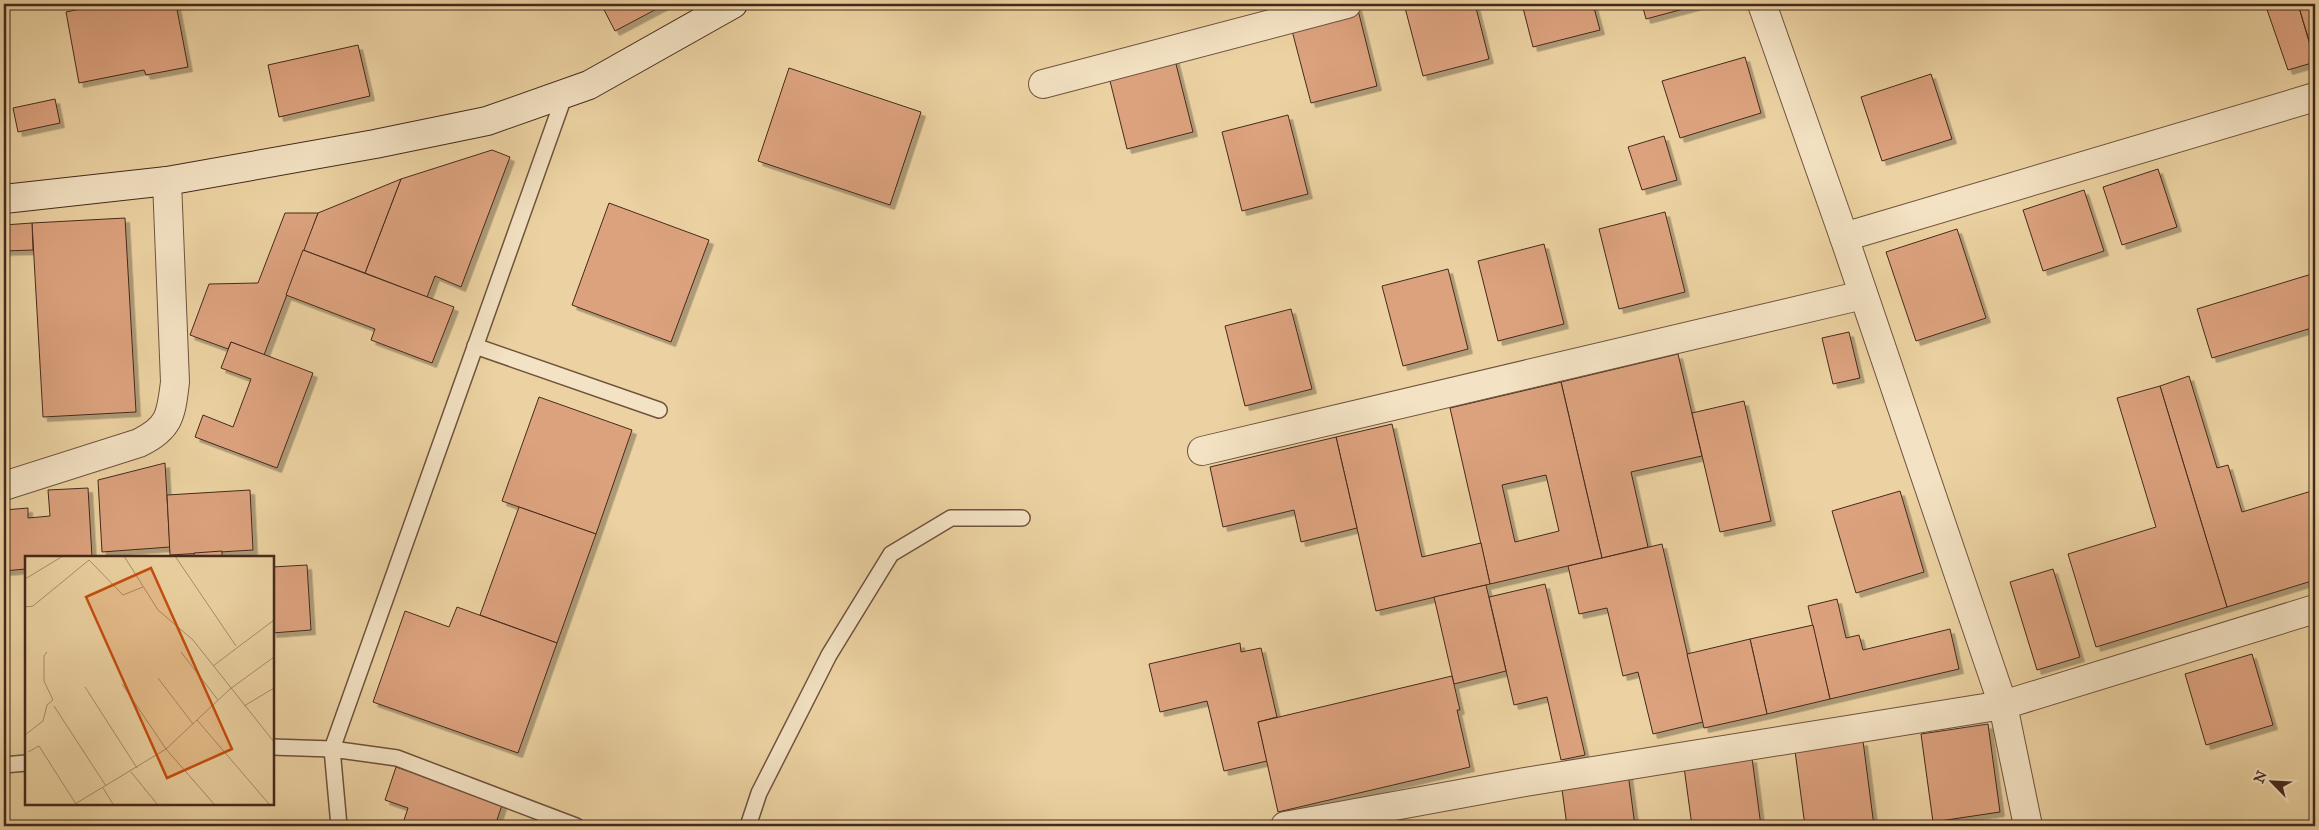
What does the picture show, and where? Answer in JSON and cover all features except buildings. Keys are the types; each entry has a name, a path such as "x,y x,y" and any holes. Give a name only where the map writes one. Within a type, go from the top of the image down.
{"street":[{"path":"4,199 166,181 375,144 487,121 589,85 733,4"},
{"path":"1043,84 1347,4"},
{"path":"1762,4 1844,237 2002,705 2028,826"},
{"path":"1844,237 2315,97"},
{"path":"4,486 139,444 156,435 171,414 175,382 166,181"},
{"path":"1202,451 1863,295"},
{"path":"1285,826 1525,782 2002,705 2315,610"}],"lane":[{"path":"339,826 332,749 565,94"},
{"path":"475,346 659,410"},
{"path":"748,826 759,794 829,655 891,554 951,518 1022,518"},
{"path":"274,747 332,749 397,758 576,826"},
{"path":"4,765 25,763"}]}
